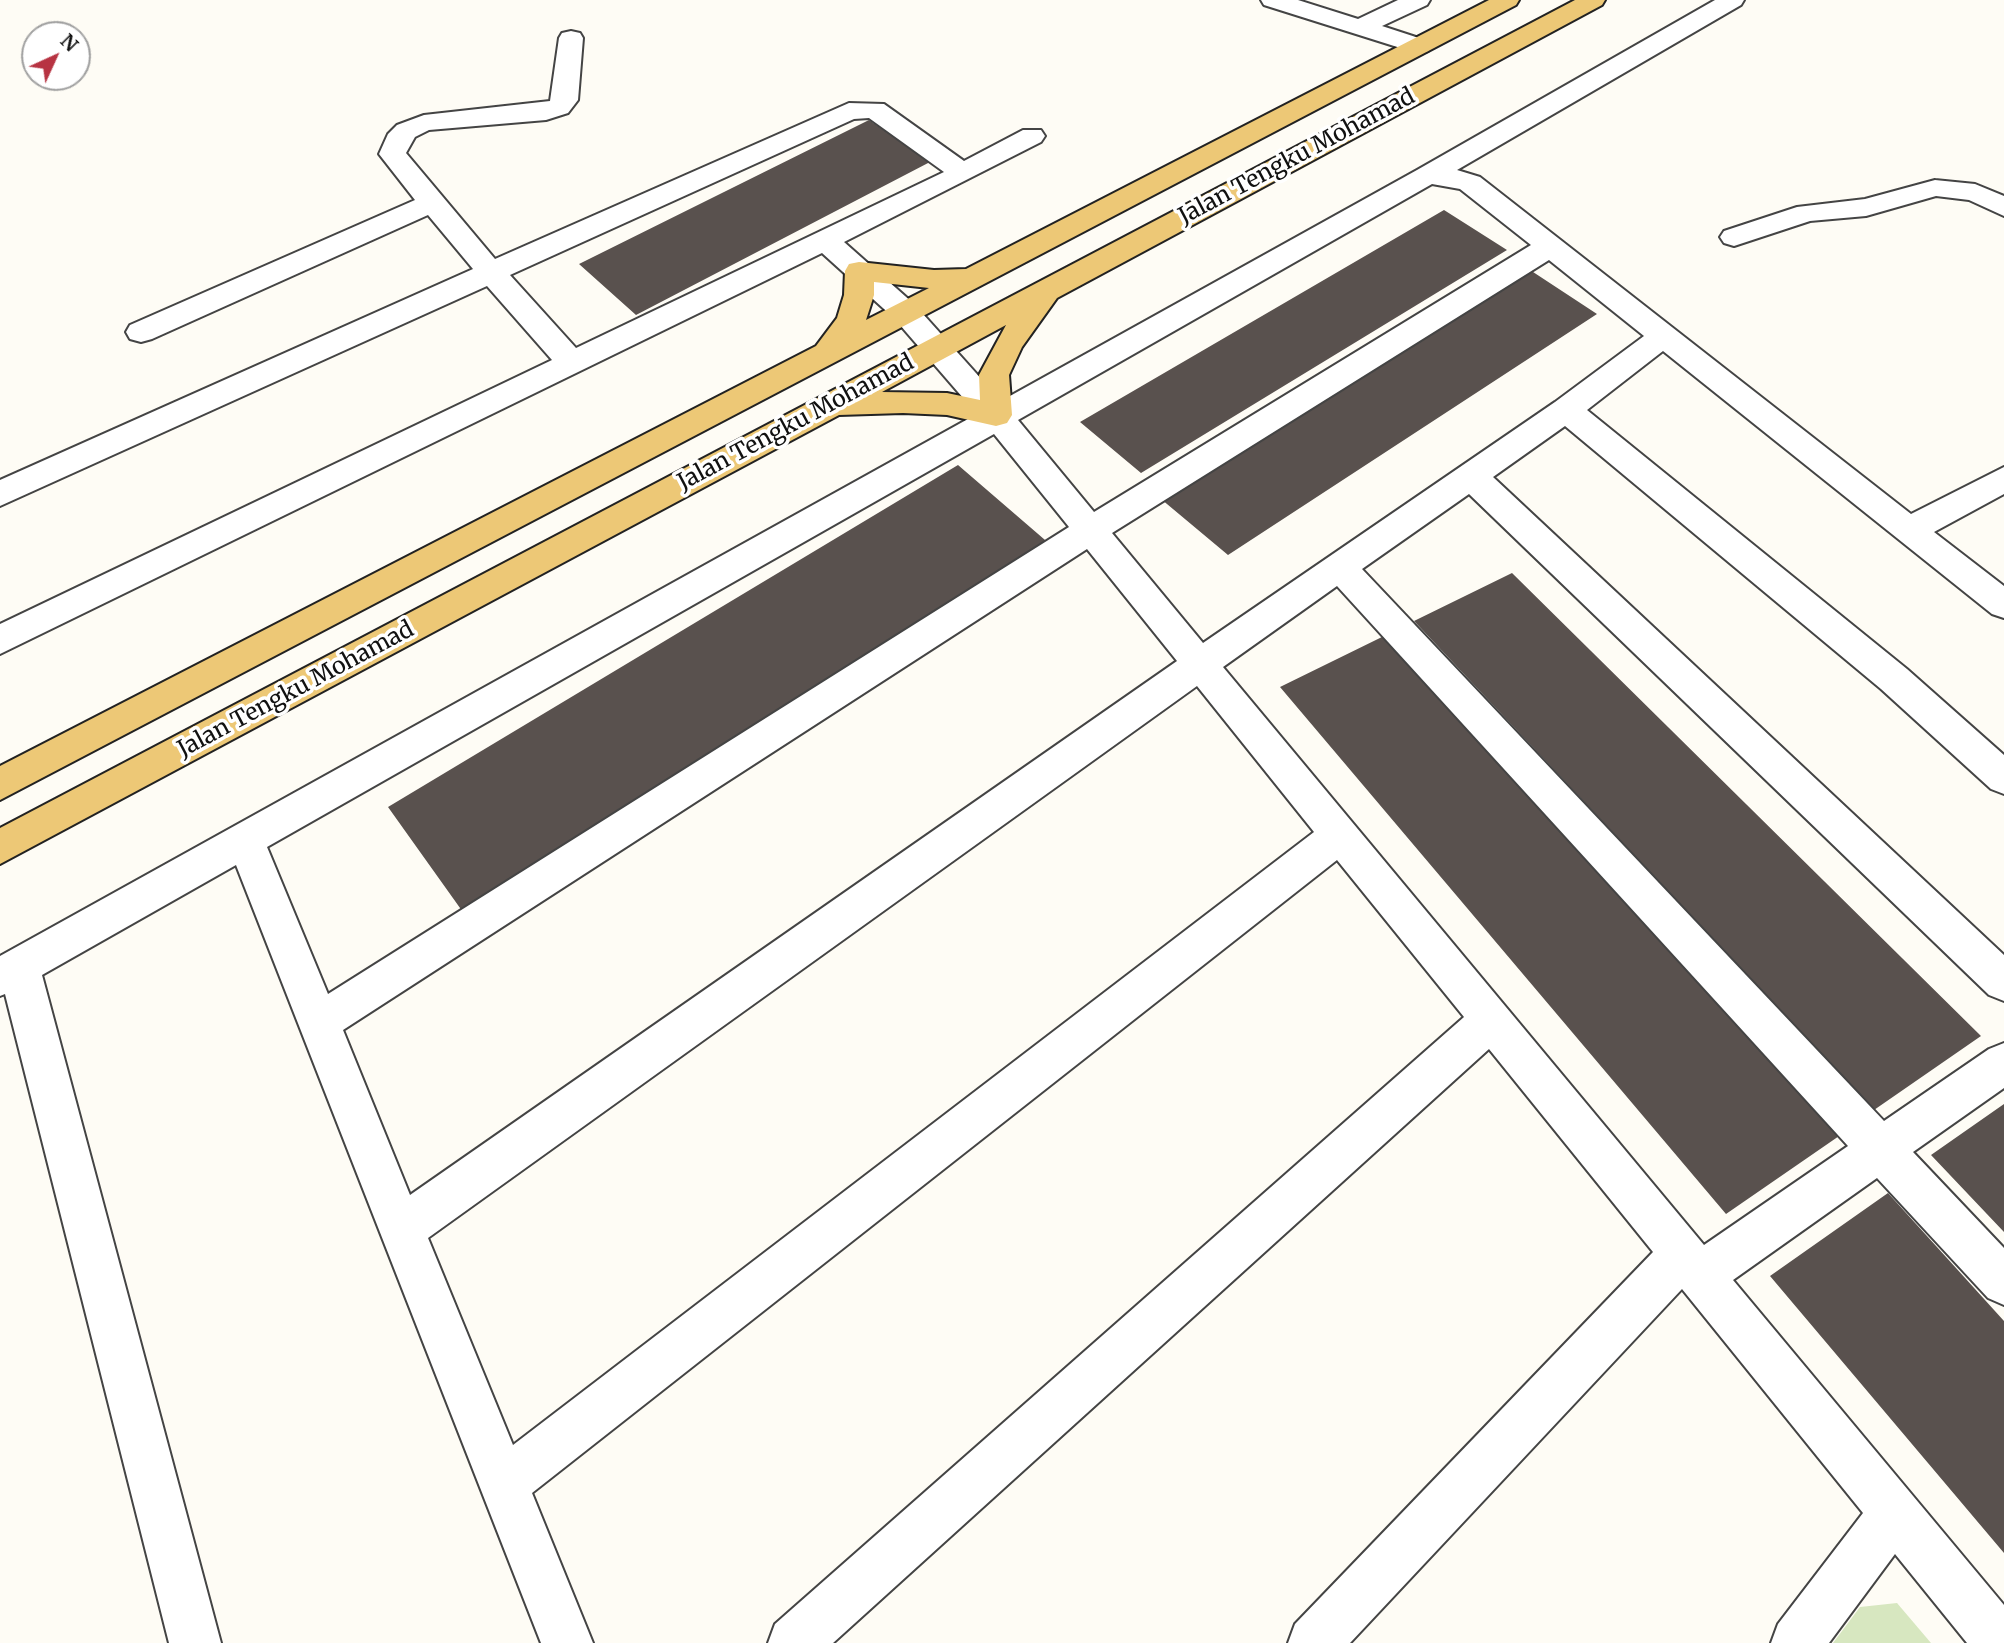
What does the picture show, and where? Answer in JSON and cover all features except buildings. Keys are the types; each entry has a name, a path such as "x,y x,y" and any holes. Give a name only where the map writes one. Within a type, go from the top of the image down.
{"main road":[{"name":"Jalan Tengku Mohamad","path":"0,784 904,311 1507,0"},
{"name":"Jalan Tengku Mohamad","path":"0,847 1593,0"},
{"path":"828,351 851,321 859,295 859,271 934,279 969,278"},
{"path":"830,405 903,402 947,404 996,415 994,375 1008,344 1050,289"}],"street":[{"path":"1273,0 1419,46"},
{"path":"1359,28 1418,0"},
{"path":"195,1643 9,972 996,415 1427,176 1732,0"},
{"path":"571,38 565,100 559,107 546,112 424,124 405,131 397,140 392,154 492,274 572,363"},
{"path":"0,494 849,111 875,110 963,173"},
{"path":"0,640 963,173 1032,135"},
{"path":"1427,176 1447,176 1470,183 2004,606"},
{"path":"1734,237 1808,213 1866,207 1935,188 1975,192 2004,206"},
{"path":"141,332 433,202"},
{"path":"825,240 904,311 996,415 2001,1643"},
{"path":"318,1023 1091,530 1550,246"},
{"path":"401,1228 1200,664 1566,410 1663,335"},
{"path":"1566,410 1894,679 2004,778"},
{"path":"1471,477 2004,982"},
{"path":"1909,530 2004,479"},
{"path":"1340,567 2004,1282"},
{"path":"503,1483 1339,835"},
{"path":"244,839 567,1643"},
{"path":"794,1643 1491,1020"},
{"path":"1314,1643 1692,1264 1880,1149 2004,1063"},
{"path":"1797,1643 1894,1513"}],"green space":[{"path":"1897,1603 1931,1643 1833,1643 1860,1607"}]}
